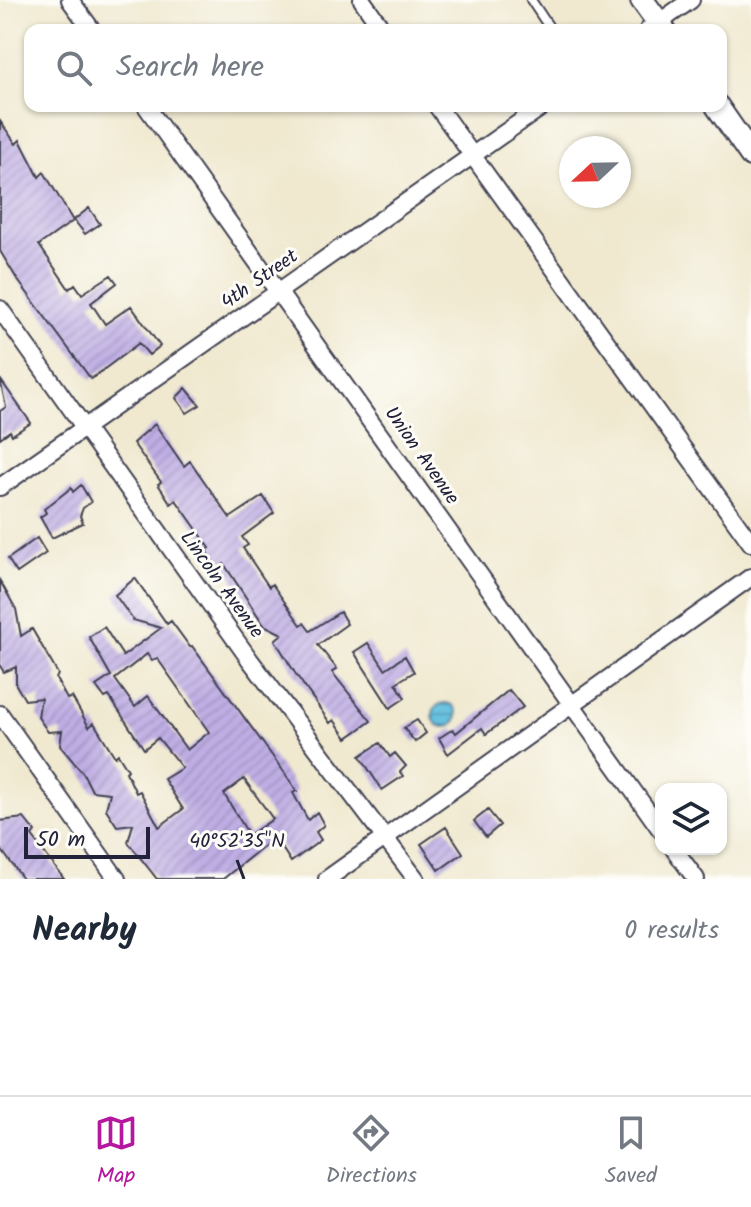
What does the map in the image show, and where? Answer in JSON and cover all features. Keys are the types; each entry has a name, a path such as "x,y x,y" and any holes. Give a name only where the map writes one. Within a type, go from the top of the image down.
{"main road":[{"path":"642,0 655,24"},
{"path":"721,112 751,155"}],"street":[{"path":"70,0 88,24"},
{"path":"362,0 379,24"},
{"path":"662,24 691,0"},
{"name":"Union Avenue","path":"150,112 655,822"},
{"path":"441,112 751,543"},
{"name":"4th Street","path":"0,487 535,112"},
{"name":"Lincoln Avenue","path":"0,309 250,660 416,879"},
{"path":"327,879 751,577"},
{"path":"0,714 117,879"},
{"path":"678,855 696,879"}],"lane":[{"path":"531,0 547,24"}],"water":[{"path":"445,703 453,707 457,715 453,723 445,727 437,723 433,715 437,707"}],"building":[{"path":"0,121 16,144 20,140 39,177 44,172 73,221 39,245 69,289 75,284 82,294 111,275 117,283 91,303 105,324 131,306 160,346 149,355 139,343 91,379 17,279 0,251"},
{"path":"89,208 100,224 85,234 74,220"},
{"path":"0,379 31,423 12,435 10,431 0,438 0,411 6,407"},
{"path":"186,388 200,405 187,413 176,398"},
{"path":"155,424 184,466 190,461 230,518 263,496 274,513 242,537 248,545 243,548 269,587 272,584 301,625 304,623 310,631 340,612 347,624 318,645 337,669 332,672 371,721 347,738 334,720 330,723 295,673 275,640 282,634 264,625 224,564 218,569 206,551 210,548 176,500 171,504 158,484 161,482 133,443"},
{"path":"81,485 91,502 83,508 80,516 83,523 52,538 40,517 46,513 44,509 71,488 73,492"},
{"path":"37,538 46,553 17,573 8,559"},
{"path":"135,578 167,624 171,621 192,646 284,772 297,791 293,793 308,820 317,812 324,825 316,832 321,840 291,862 275,837 223,879 157,879 128,842 133,824 117,826 106,809 110,793 92,791 83,773 60,746 62,731 48,732 38,717 41,698 25,700 16,685 16,667 4,672 0,666 0,581 16,609 21,636 32,629 58,674 56,679 67,699 72,697 89,727 94,723 115,757 118,754 136,793 140,791 159,827 183,809 164,779 182,768 158,738 144,749 109,696 105,698 96,686 111,676 89,637 104,627 123,656 161,628 133,620 115,595","holes":["147,654 152,661 157,658 209,732 187,750 148,696 135,707 115,679","244,779 273,819 249,835 224,794"]},
{"path":"368,643 385,669 405,656 414,672 396,683 405,698 390,708 354,652"},
{"path":"509,690 523,707 486,734 482,728 448,754 439,738 453,729 456,733"},
{"path":"417,720 426,733 415,742 404,728"},
{"path":"380,743 390,757 395,753 406,766 400,772 403,776 382,790 360,756"},
{"path":"488,810 500,825 486,837 474,821"},
{"path":"24,818 35,832 32,836 64,879 23,879 0,848 0,821"},
{"path":"446,827 463,853 439,870 421,844"}]}
